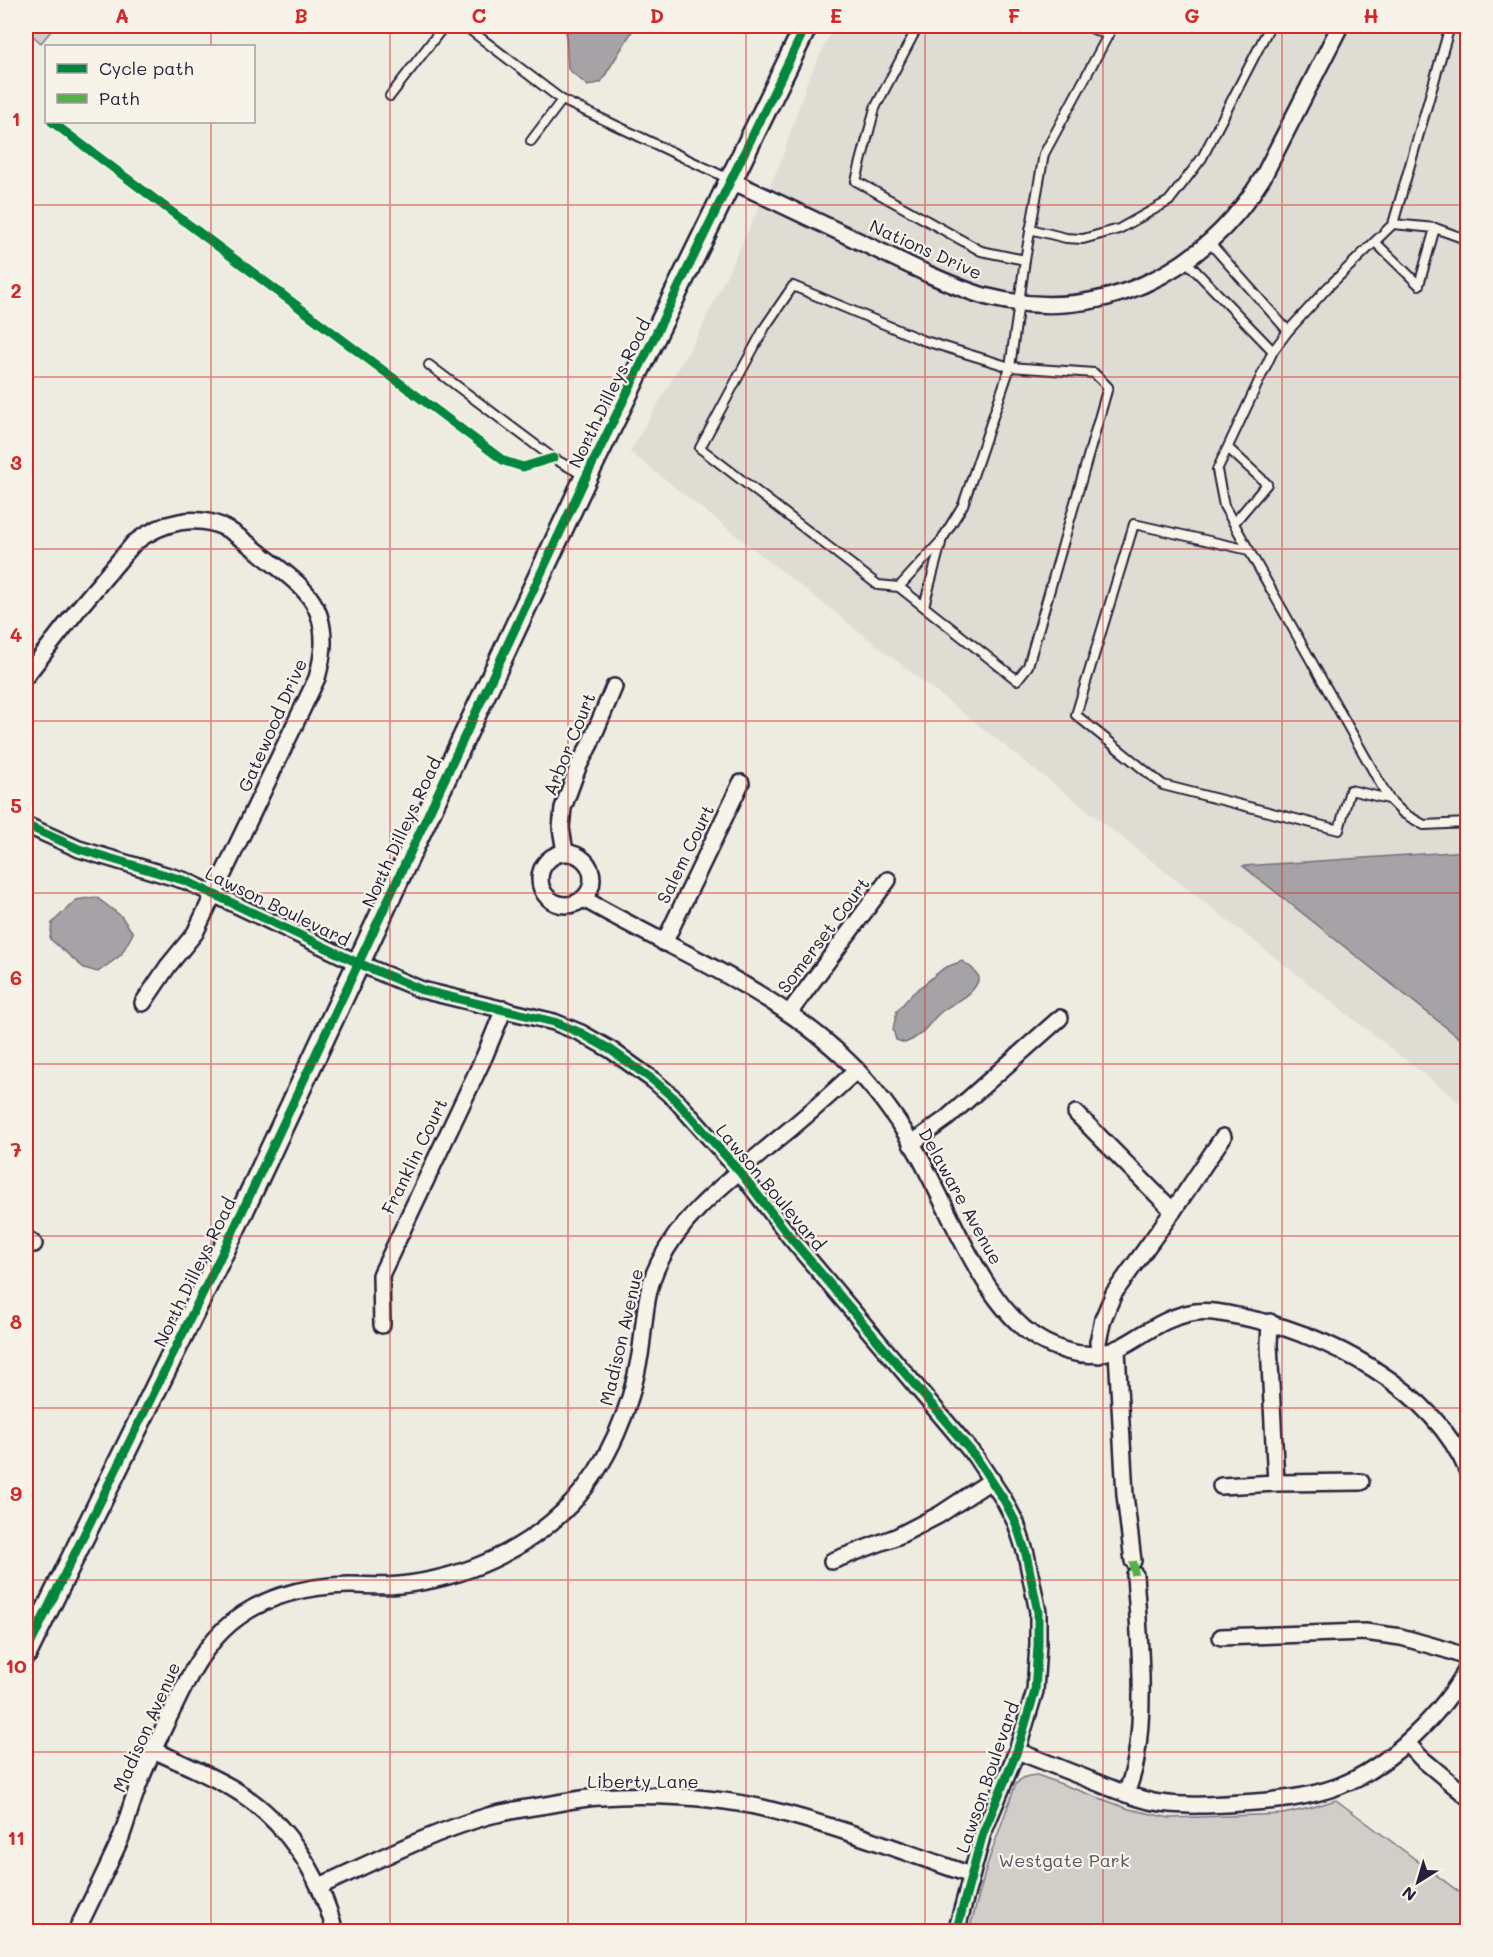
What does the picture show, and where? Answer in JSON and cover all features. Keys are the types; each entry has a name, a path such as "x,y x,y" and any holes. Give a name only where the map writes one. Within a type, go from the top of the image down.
{"street":[{"name":"North Dilleys Road","path":"26,1653 233,1231 586,477 806,26"},
{"name":"Nations Drive","path":"730,180 957,287 984,296 1020,303 1052,304 1098,299 1143,285 1167,274 1210,243 1232,220 1263,177 1340,26"},
{"name":"Gatewood Drive","path":"26,675 134,543 168,524 188,521 211,522 229,530 292,578 310,597 319,614 325,640 323,659 317,678 195,933 168,966 144,1003"},
{"name":"Arbor Court","path":"565,852 561,828 563,808 578,767 614,687"},
{"name":"Salem Court","path":"664,943 741,783"},
{"name":"Lawson Boulevard","path":"26,825 110,860 186,880 358,963 422,990 555,1022 581,1033 611,1050 675,1099 740,1172 790,1237 975,1456 992,1480 1016,1523 1026,1554 1038,1612 1035,1691 1017,1751 983,1833 956,1932"},
{"path":"565,852 583,860 590,873 591,885 584,898 570,905 558,904 546,895 539,879 548,860 565,852"},
{"name":"Somerset Court","path":"789,1013 888,880"},
{"name":"Delaware Avenue","path":"584,898 631,926 752,989 820,1036 856,1070 877,1092 928,1172 970,1258 1002,1304 1026,1331 1042,1342 1086,1355 1099,1355 1117,1351 1164,1323 1198,1312 1224,1313 1270,1322 1316,1338 1393,1382 1428,1412 1444,1432 1467,1472"},
{"name":"Franklin Court","path":"382,1325 381,1275 504,1009"},
{"path":"911,1144 946,1118 1060,1018"},
{"name":"Madison Avenue","path":"76,1932 121,1838 153,1750 193,1667 222,1631 240,1617 286,1593 317,1587 348,1585 396,1586 454,1575 494,1561 541,1531 573,1502 588,1483 613,1442 629,1403 640,1355 649,1288 671,1239 696,1208 820,1105 856,1070"},
{"path":"1076,1113 1173,1211"},
{"path":"1099,1355 1098,1342 1101,1327 1114,1293 1224,1137"},
{"path":"1270,1322 1269,1344 1276,1483"},
{"path":"1117,1351 1125,1495 1140,1641 1141,1713 1136,1760 1126,1794"},
{"path":"832,1561 898,1536 939,1515 992,1480"},
{"path":"1221,1486 1361,1482"},
{"path":"1221,1637 1365,1632 1401,1637 1467,1658"},
{"path":"1017,1751 1126,1794 1153,1802 1186,1805 1288,1800 1338,1787 1359,1777 1407,1743 1434,1714 1467,1667"},
{"path":"1407,1743 1467,1797"},
{"path":"153,1750 234,1790 261,1809 282,1829 312,1870 328,1906 335,1932"},
{"name":"Liberty Lane","path":"320,1886 456,1826 513,1810 600,1797 668,1797 737,1803 763,1808 839,1830 971,1875"}],"lane":[{"path":"390,96 444,26"},
{"path":"465,26 562,100 730,180"},
{"path":"918,26 875,108 856,182 981,251 1025,260"},
{"path":"1087,26 1107,35"},
{"path":"899,586 941,541 963,506 1010,367 1025,260 1044,154 1113,26"},
{"path":"1030,229 1066,238 1083,239 1119,229 1169,201 1202,158 1269,26"},
{"path":"1450,26 1393,224 1328,287 1288,330 1273,351 1218,470 1224,506 1389,799 1403,813 1424,825 1467,823"},
{"path":"531,141 562,100"},
{"path":"1393,224 1435,228 1467,240"},
{"path":"1375,242 1419,285 1435,228"},
{"path":"1210,243 1288,330"},
{"path":"1186,261 1273,351"},
{"path":"793,286 922,340 1010,367 1094,373 1108,387 1028,666 1017,680 899,586 878,585 700,448 765,327 793,286"},
{"path":"429,365 553,458 586,477"},
{"path":"1228,448 1268,484 1234,524"},
{"path":"1249,550 1134,524 1076,715 1163,785 1339,830 1350,790 1389,799"},
{"path":"924,606 941,541"}],"shaded area":[{"path":"572,26 632,26 634,28 601,82 588,86 568,69 566,33"},
{"path":"834,26 1467,26 1467,1108 630,452 700,331 780,164 807,82"},
{"path":"1467,851 1467,1044 1243,866"},
{"path":"96,897 121,916 133,933 121,955 98,972 84,968 50,939 52,923 76,900"},
{"path":"962,961 979,977 977,984 969,994 936,1016 917,1036 905,1043 896,1040 893,1029 897,1011 912,994 944,968"}],"green space":[{"path":"26,26 55,26 41,43 26,30"},
{"name":"Westgate Park","path":"1037,1775 1129,1809 1170,1818 1283,1814 1336,1800 1467,1898 1467,1931 969,1931 988,1862 1015,1786 1024,1778"}],"marked path":[{"path":"1133,1561 1135,1575"}],"cycle path":[{"path":"26,1653 233,1231 586,477 806,26"},
{"path":"53,123 504,461 523,467 553,458"},
{"path":"26,825 79,849 186,881 358,963 422,990 554,1022 581,1033 611,1050 675,1099 740,1172 790,1237 975,1456 1016,1523 1026,1554 1038,1612 1035,1691 1017,1751 983,1833 956,1932"}]}
